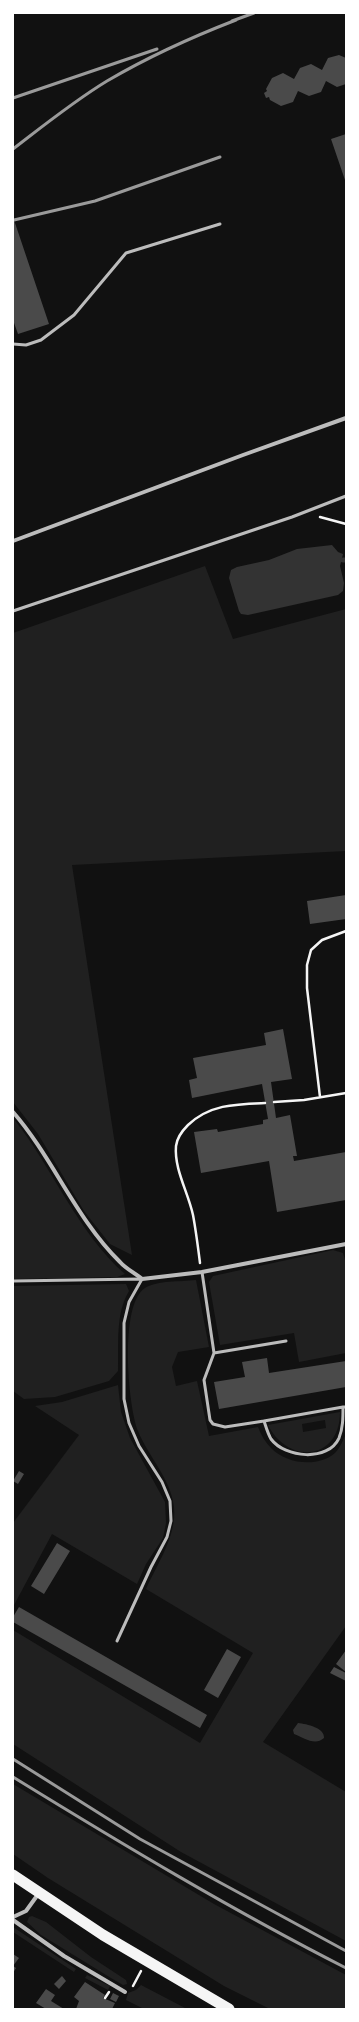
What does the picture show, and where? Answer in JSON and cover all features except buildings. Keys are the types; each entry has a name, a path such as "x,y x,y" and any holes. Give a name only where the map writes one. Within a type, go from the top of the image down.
{"highway":[{"path":"13,1875 146,1962 229,2009"}],"street":[{"path":"13,541 243,454 346,418"},
{"path":"13,1112 37,1142 67,1192 106,1248 121,1264 142,1279 202,1272 346,1244"},
{"path":"13,1917 26,1911 39,1893"},
{"path":"13,1920 64,1956 125,1992"}],"lane":[{"path":"13,344 26,345 41,340 74,315 126,253 220,224"},
{"path":"13,611 292,517 346,496"},
{"path":"202,1272 214,1353 204,1380 210,1420 213,1424 225,1427 264,1422 345,1407 339,1439 329,1449 312,1454 296,1454 282,1449 271,1439 264,1422"},
{"path":"13,1281 142,1279"},
{"path":"117,1641 151,1567 167,1537 171,1521 170,1501 162,1482 139,1446 129,1423 124,1399 124,1323 128,1302 142,1279"},
{"path":"214,1353 286,1341"}],"path":[{"path":"292,517 320,517 346,524"},
{"path":"320,1097 307,988 307,965 312,950 322,940 346,931"},
{"path":"274,1102 346,1093"},
{"path":"202,1272 193,1214 180,1173 176,1146 180,1133 194,1119 215,1108 233,1104 266,1103"},
{"path":"125,1992 131,1989 146,1962"}],"shaded area":[{"path":"332,545 338,552 343,554 340,566 344,583 343,591 338,595 248,615 241,614 229,578 231,570 237,567 269,560 297,549"},
{"path":"205,566 233,639 346,609 346,851 72,865 132,1255 110,1244 84,1211 38,1134 13,1102 13,633"},
{"path":"13,1118 41,1158 93,1239 125,1274 117,1277 13,1279"},
{"path":"333,1250 343,1253 345,1260 346,1353 299,1362 294,1333 220,1345 209,1282 213,1276"},
{"path":"196,1280 209,1347 178,1352 172,1367 176,1386 197,1381 209,1436 258,1427 267,1443 277,1453 293,1461 311,1462 328,1458 335,1453 346,1434 346,1626 263,1742 346,1792 346,1941 181,1852 13,1744 13,1630 200,1743 253,1653 146,1589 169,1539 174,1518 174,1507 169,1487 142,1440 134,1418 131,1400 128,1356 132,1314 137,1298 145,1288 150,1285 163,1282"},
{"path":"126,1284 129,1291 120,1320 118,1340 118,1371 109,1381 55,1397 24,1399 13,1391 13,1286"},
{"path":"118,1385 121,1412 130,1438 165,1502 166,1523 163,1538 146,1564 137,1584 52,1534 13,1607 13,1523 79,1435 35,1406 62,1402"},
{"path":"340,1412 338,1428 332,1440 322,1448 312,1452 300,1451 288,1447 277,1438 268,1425","holes":["325,1420 326,1428 303,1432 302,1424"]},
{"path":"298,1723 319,1729 324,1735 324,1738 313,1741 294,1734 293,1730"},
{"path":"13,1784 214,1904 346,1975 346,2009 270,2009 224,1986 48,1878 13,1854"},
{"path":"32,1916 46,1922 91,1957 126,1980 127,1984 123,1985 41,1935 27,1922 29,1917"},
{"path":"13,1927 76,1969 74,1972 13,1932"},
{"path":"87,1975 110,1986 108,1990 85,1978"},
{"path":"141,1985 187,2009 144,2009 126,2000 128,1993 136,1990"}],"railway":[{"path":"232,21 254,13"},
{"path":"13,149 71,105 107,81 170,48 236,20"},
{"path":"13,98 157,49"},
{"path":"14,220 95,201 220,157"},
{"path":"13,1759 140,1839 346,1951"},
{"path":"13,1777 178,1876 261,1923 346,1968"}]}
